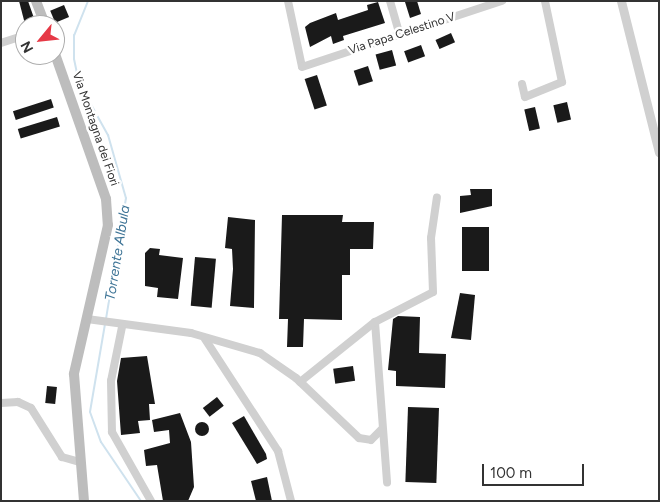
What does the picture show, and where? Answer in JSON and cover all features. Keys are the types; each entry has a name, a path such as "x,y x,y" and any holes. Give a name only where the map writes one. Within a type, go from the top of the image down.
{"main road":[{"path":"36,1 41,15"},
{"name":"Via Montagna dei Fiori","path":"59,65 106,199 108,242 90,302 90,320 73,399 84,501"}],"street":[{"name":"Via Papa Celestino V","path":"288,1 302,67 502,1"},
{"path":"390,1 400,35"},
{"path":"522,84 525,97 562,82 544,1"},
{"path":"621,1 659,152"},
{"path":"1,43 15,38"},
{"path":"300,382 375,322 433,292 431,238 437,197"},
{"path":"90,320 119,327 204,337 260,353 300,382 359,438 371,440 381,430"},
{"path":"375,322 381,430 387,483"},
{"path":"119,327 111,381 112,432 150,501"},
{"path":"204,337 278,450 291,501"},
{"path":"1,403 18,402 31,408 62,457 79,462"}],"building":[{"path":"19,1 28,1 33,15 23,15"},
{"path":"417,1 421,14 410,18 405,2"},
{"path":"378,2 385,23 343,36 344,40 333,44 331,36 310,47 305,27 310,23 336,13 338,20 368,10 367,5"},
{"path":"64,5 69,17 65,19 65,15 52,15 50,11"},
{"path":"451,33 455,42 440,49 435,40"},
{"path":"421,45 425,56 408,62 404,51"},
{"path":"392,50 396,65 380,70 376,54"},
{"path":"368,66 373,81 359,86 354,71"},
{"path":"317,75 327,105 315,109 305,79"},
{"path":"51,99 54,108 16,120 13,111"},
{"path":"567,102 571,120 557,123 553,105"},
{"path":"535,107 540,128 529,131 524,109"},
{"path":"57,117 60,127 21,139 18,129"},
{"path":"470,189 492,189 492,206 460,213 460,196 471,195"},
{"path":"282,215 343,215 342,222 374,222 373,249 350,249 350,275 342,275 342,320 304,319 303,347 287,347 288,319 279,319"},
{"path":"228,217 255,220 254,308 230,306 233,269 232,249 225,248"},
{"path":"462,227 489,227 489,271 462,271"},
{"path":"150,248 160,249 159,255 183,258 178,299 157,297 158,288 145,286 145,253"},
{"path":"195,257 216,259 212,308 191,306"},
{"path":"460,293 475,295 471,340 451,338"},
{"path":"398,316 420,317 419,353 446,354 445,388 396,386 396,371 388,370 393,319"},
{"path":"147,356 155,404 149,404 150,420 138,421 140,433 121,435 117,381 121,358"},
{"path":"353,366 355,381 335,384 333,369"},
{"path":"47,386 57,387 55,404 45,403"},
{"path":"217,397 224,406 210,417 203,408"},
{"path":"408,407 439,408 436,483 405,482"},
{"path":"180,413 191,442 194,487 188,501 163,501 157,465 146,466 144,450 170,443 169,430 154,432 152,420"},
{"path":"244,416 266,454 267,459 257,464 232,423"},
{"path":"199,422 205,422 209,429 205,436 199,436 195,432 195,426"},
{"path":"267,477 272,501 256,501 251,481"}],"waterway":[{"name":"Torrente Albula","path":"88,1 74,35 74,59 79,83 108,135 126,198 106,319"},
{"name":"Torrente Albula","path":"105,324 90,412 101,442 141,501"}]}
